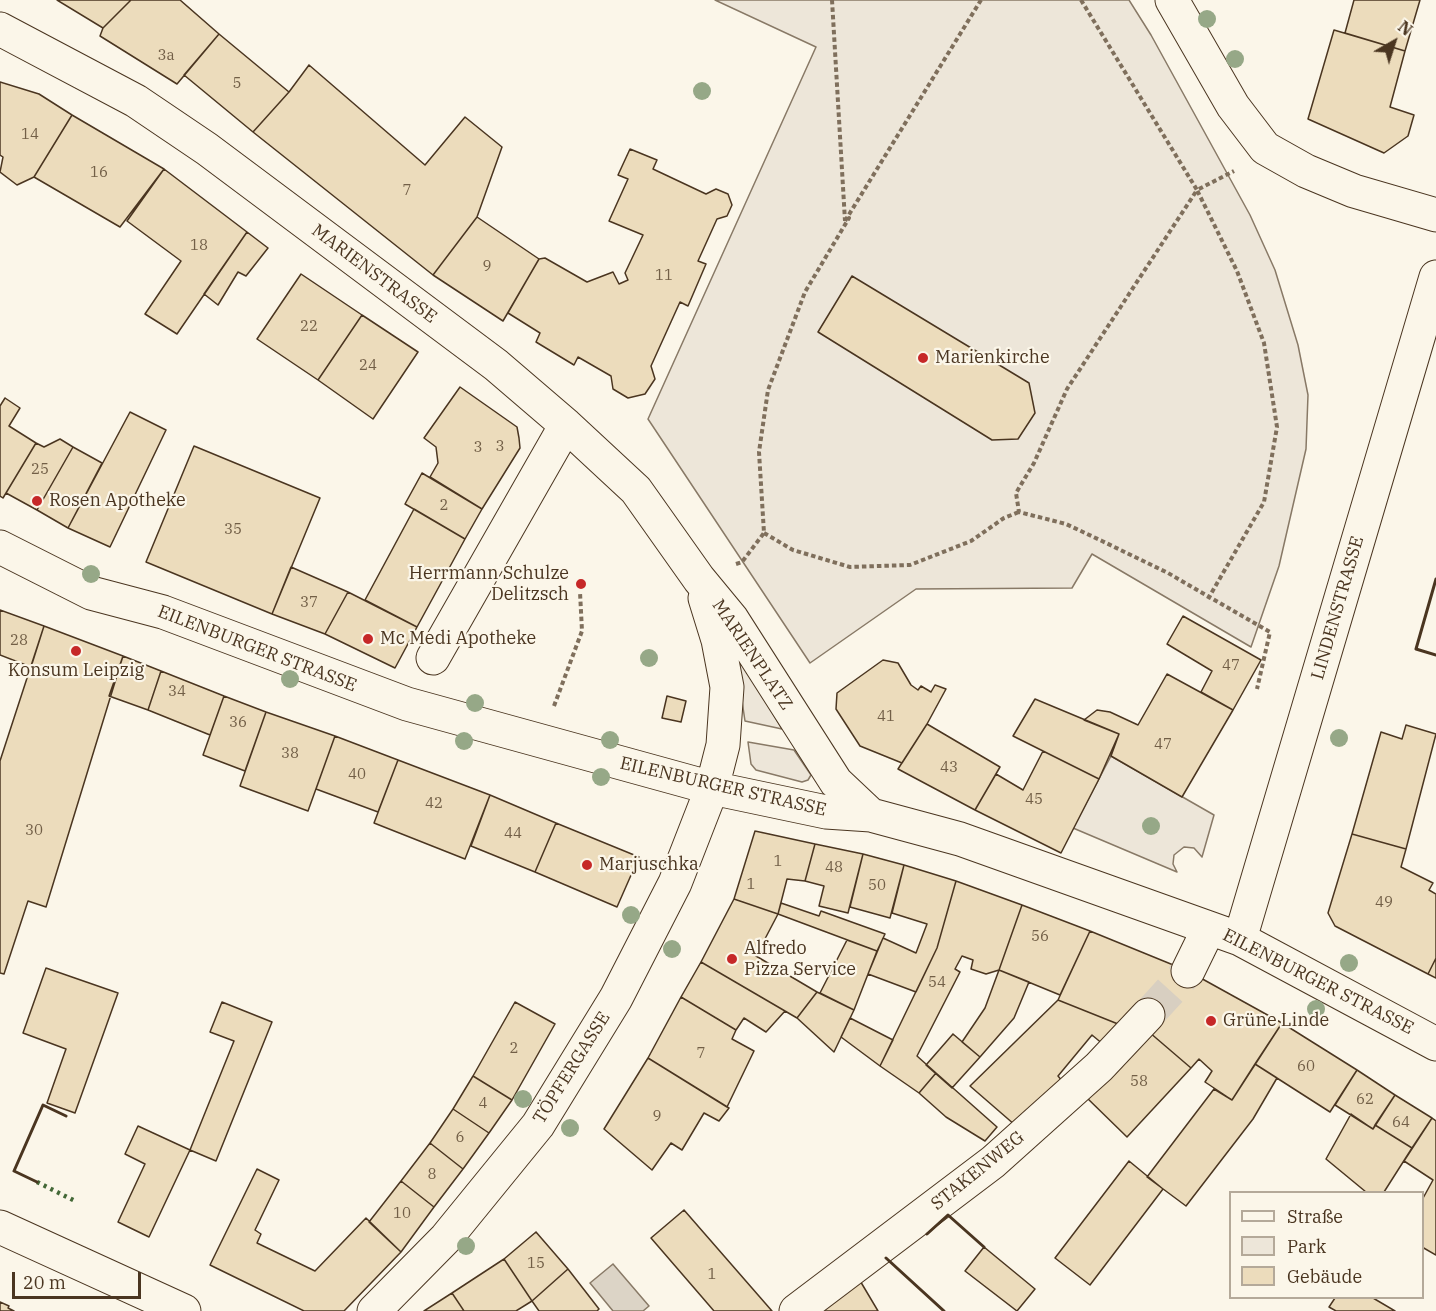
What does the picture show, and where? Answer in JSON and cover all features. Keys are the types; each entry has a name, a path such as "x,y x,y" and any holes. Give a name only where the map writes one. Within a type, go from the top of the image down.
{"street":[{"path":"1172,0 1233,106 1265,148 1306,171 1354,191 1436,215"},
{"name":"MARIENSTRASSE","path":"0,29 136,101 207,149 496,365 566,425 636,490 699,579"},
{"name":"LINDENSTRASSE","path":"1240,939 1436,277"},
{"path":"433,658 566,425"},
{"name":"EILENBURGER STRASSE","path":"0,547 91,593 163,612 406,704 540,743 712,788 826,812 872,815 960,838 1240,939 1436,1044"},
{"name":"MARIENPLATZ","path":"699,579 718,640 727,687 723,745 712,788"},
{"name":"MARIENPLATZ","path":"699,579 732,619 836,782 872,815"},
{"name":"TÖPFERGASSE","path":"374,1311 446,1238 538,1125 616,998 675,883 712,788"},
{"path":"1188,971 1209,928"},
{"name":"STAKENWEG","path":"796,1311 993,1162 1099,1067 1148,1016"},
{"path":"0,1227 184,1311"}],"path":[{"path":"832,0 845,220"},
{"path":"845,220 981,0"},
{"path":"1081,0 1197,190 1237,271 1264,343 1277,427 1264,502 1208,598"},
{"path":"1019,512 1016,493 1034,463 1067,389 1197,190 1230,175 1265,148"},
{"path":"699,579 742,562 764,533 759,452 768,390 805,292 849,218 845,220"},
{"path":"764,533 793,550 850,567 910,565 971,541 1004,518 1019,512 1066,524 1168,573 1270,632 1257,689"},
{"path":"540,743 582,631 580,592"}],"green space":[{"path":"715,0 1129,0 1151,35 1250,215 1275,270 1298,345 1308,395 1306,449 1279,566 1251,647 1092,554 1072,588 916,589 810,663 648,419 816,47"},
{"path":"735,654 739,655 782,729 745,721"},
{"path":"748,742 794,750 811,775 808,780 802,782 756,770 751,764"},
{"path":"1111,756 1214,815 1202,857 1194,848 1184,847 1174,855 1173,864 1177,872 1073,828"}],"shaded area":[{"path":"613,1264 649,1306 643,1311 613,1311 590,1283"}],"building":[{"path":"57,0 131,0 103,28"},
{"path":"131,0 180,0 219,34 177,84 100,36 103,28"},
{"path":"1354,0 1420,0 1405,51 1345,33"},
{"path":"1334,30 1405,51 1390,107 1414,115 1408,136 1384,153 1308,119"},
{"path":"219,34 289,92 253,132 184,75"},
{"path":"309,65 425,165 465,117 502,147 477,217 433,275 253,132 289,92"},
{"path":"0,82 39,94 72,115 34,177 17,185 0,172 3,157 0,155"},
{"path":"72,115 164,169 120,227 34,177"},
{"path":"630,149 657,160 653,169 706,194 716,189 728,194 732,205 727,216 717,219 698,261 706,264 688,306 680,302 651,366 655,379 645,394 628,398 613,389 611,376 578,357 574,365 536,342 540,333 508,313 539,259 545,258 587,282 613,272 619,284 628,280 625,273 643,235 609,221 628,179 618,175"},
{"path":"164,169 247,232 177,334 145,314 181,261 127,221"},
{"path":"477,217 539,259 503,321 433,275"},
{"path":"247,232 268,248 246,276 238,272 218,305 204,294"},
{"path":"301,274 362,315 318,380 257,339"},
{"name":"Marienkirche","path":"852,276 1029,383 1035,413 1018,439 992,440 818,332"},
{"path":"362,315 418,352 373,419 318,380"},
{"path":"460,387 517,427 519,438 520,448 482,509 430,477 438,463 436,447 424,438"},
{"path":"5,398 20,408 9,426 36,443 3,498 0,496 0,406"},
{"path":"130,412 166,430 110,547 68,528"},
{"path":"60,439 73,447 37,510 6,493 36,443 44,447"},
{"path":"194,446 320,498 272,614 146,562"},
{"path":"73,447 102,463 68,528 37,510"},
{"path":"422,473 482,509 465,539 405,504"},
{"path":"414,509 465,539 417,627 365,600"},
{"path":"291,567 348,592 325,634 272,614"},
{"path":"348,592 417,627 395,668 325,634"},
{"path":"0,610 44,626 31,667 0,655"},
{"path":"1183,616 1261,660 1233,710 1201,692 1212,671 1167,644"},
{"path":"44,626 123,656 46,907 28,901 4,974 0,973 0,761"},
{"path":"123,656 161,671 148,710 109,696"},
{"path":"883,660 898,663 911,685 918,690 921,686 931,692 935,685 946,689 902,763 860,746 836,709 837,693"},
{"path":"161,671 224,696 210,735 148,710"},
{"path":"1167,674 1233,710 1182,797 1111,756 1119,734 1084,720 1097,710 1110,712 1138,725"},
{"path":"224,696 266,712 245,771 203,755"},
{"path":"667,696 686,701 681,722 662,718"},
{"path":"1035,699 1119,734 1099,779 1013,736"},
{"path":"266,712 335,736 308,811 240,786"},
{"path":"927,724 1000,767 975,810 898,769"},
{"path":"1406,725 1436,734 1406,849 1352,834 1381,732 1402,739"},
{"path":"335,736 398,760 378,812 316,789"},
{"path":"1043,751 1099,779 1061,853 975,810 996,774 1023,790"},
{"path":"398,760 490,795 465,859 374,823"},
{"path":"490,795 556,823 535,872 471,846"},
{"name":"Marjuschka","path":"556,823 639,857 617,907 535,872"},
{"path":"755,831 815,844 805,881 787,879 778,914 734,899"},
{"path":"1352,834 1406,849 1401,867 1433,883 1429,890 1436,894 1436,958 1428,974 1335,926 1328,913"},
{"path":"815,844 863,854 848,913 819,906 824,886 805,881"},
{"path":"863,854 904,865 890,918 850,907"},
{"path":"904,865 956,881 937,948 916,992 868,974 883,938 916,953 927,924 892,913"},
{"path":"956,881 1022,905 999,970 986,974 971,969 973,960 962,956 955,969 960,972 917,1056 936,1073 919,1093 880,1066 937,948"},
{"name":"Alfredo Pizza Service","path":"734,899 778,914 756,956 817,992 797,1018 701,962"},
{"path":"781,903 819,916 821,911 885,934 877,951 778,914"},
{"path":"1022,905 1090,931 1060,995 999,970"},
{"path":"1090,931 1188,971 1282,1023 1232,1100 1205,1082 1212,1071 1199,1059 1191,1068 1149,1032 1123,1026 1058,1000"},
{"path":"847,940 877,951 854,1010 820,993"},
{"path":"1436,958 1436,978 1428,974"},
{"path":"701,962 785,1011 766,1032 744,1018 736,1030 681,997"},
{"path":"46,968 118,993 75,1113 47,1103 66,1049 23,1033"},
{"path":"999,970 1029,982 1014,1018 980,1057 962,1042 985,1008"},
{"path":"817,992 854,1010 834,1052 797,1018"},
{"path":"681,997 736,1030 732,1039 754,1051 727,1107 648,1058"},
{"path":"1058,1000 1123,1026 1104,1045 1092,1035 1058,1076 1063,1082 1015,1125 970,1086"},
{"path":"222,1002 272,1022 216,1161 190,1150 234,1041 210,1032"},
{"path":"515,1002 555,1024 512,1100 473,1076"},
{"path":"850,1018 893,1040 880,1066 841,1037"},
{"path":"1282,1023 1357,1070 1330,1112 1255,1064"},
{"path":"1149,1032 1191,1068 1127,1137 1085,1096"},
{"path":"953,1034 980,1057 952,1088 926,1065"},
{"path":"648,1058 729,1108 719,1121 704,1113 682,1150 671,1143 652,1170 604,1129"},
{"path":"1255,1064 1277,1078 1253,1119 1186,1206 1147,1177 1214,1089 1232,1100"},
{"path":"1357,1070 1395,1095 1373,1129 1335,1105"},
{"path":"936,1073 997,1127 985,1141 946,1117 919,1093"},
{"path":"473,1076 512,1100 489,1133 453,1109"},
{"path":"1395,1095 1432,1118 1412,1148 1375,1125"},
{"path":"453,1109 489,1133 463,1169 430,1143"},
{"path":"1351,1114 1373,1129 1375,1125 1412,1148 1385,1191 1365,1191 1326,1159"},
{"path":"1432,1118 1436,1121 1436,1255 1424,1248 1424,1196 1433,1180 1404,1161"},
{"path":"138,1126 190,1150 149,1237 118,1222 145,1164 125,1154"},
{"path":"430,1143 463,1169 434,1207 401,1181"},
{"path":"1129,1161 1163,1189 1090,1285 1055,1258"},
{"path":"257,1169 279,1180 255,1230 261,1234 257,1243 315,1271 366,1218 401,1252 344,1311 304,1311 210,1265"},
{"path":"401,1181 434,1207 401,1252 369,1222"},
{"path":"684,1210 772,1311 714,1311 651,1238"},
{"path":"536,1232 568,1269 532,1301 504,1259"},
{"path":"984,1247 1035,1289 1017,1311 965,1271"},
{"path":"504,1259 532,1301 516,1311 464,1311 452,1293"},
{"path":"568,1269 599,1309 597,1311 539,1311 532,1301"},
{"path":"859,1279 878,1311 817,1311"},
{"path":"452,1293 464,1311 424,1311"},
{"path":"1334,1299 1375,1299 1395,1311 1336,1311 1329,1307"},
{"path":"0,1302 9,1306 8,1308 14,1311 0,1311"}],"tunnel":[{"path":"1148,1015 1188,971"}],"hedge":[{"path":"37,1182 77,1202"}],"wall":[{"path":"1436,579 1416,649 1436,655"},
{"path":"37,1182 14,1171 43,1105 66,1116"},
{"path":"927,1234 948,1215 984,1247"},
{"path":"886,1258 944,1311"}],"place":[{"name":"Marienkirche","path":"923,358"},
{"name":"Rosen Apotheke","path":"37,501"},
{"name":"Herrmann Schulze Delitzsch","path":"581,584"},
{"name":"Mc Medi Apotheke","path":"368,639"},
{"name":"Konsum Leipzig","path":"76,651"},
{"name":"Marjuschka","path":"587,865"},
{"name":"Alfredo Pizza Service","path":"732,959"},
{"name":"Grüne Linde","path":"1211,1021"}]}
